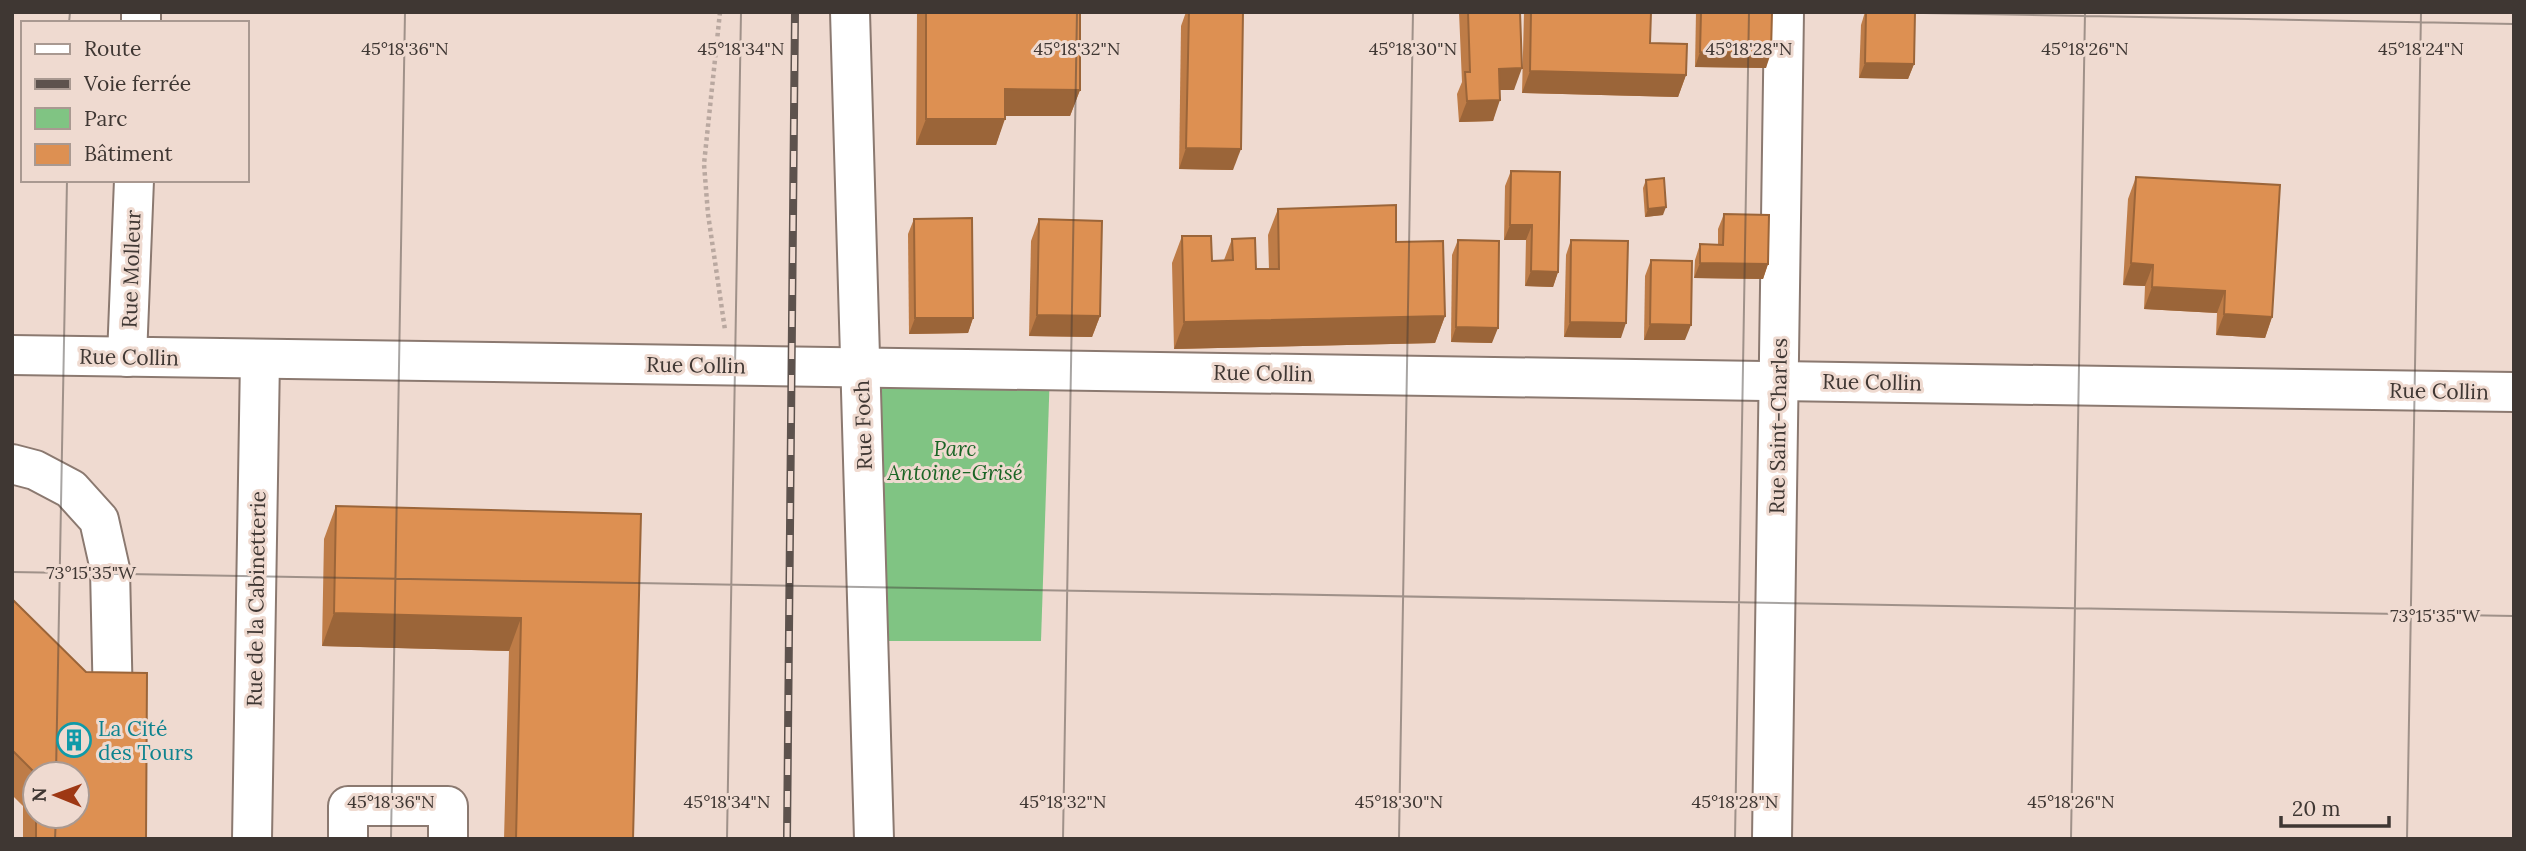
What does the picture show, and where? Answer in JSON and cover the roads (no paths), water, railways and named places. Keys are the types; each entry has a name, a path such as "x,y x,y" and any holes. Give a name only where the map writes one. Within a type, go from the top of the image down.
{"street":[{"name":"Rue Foch","path":"850,12 874,839"},
{"name":"Rue Saint-Charles","path":"1772,839 1784,12"},
{"name":"Rue Molleur","path":"127,357 134,182"},
{"name":"Rue Collin","path":"12,355 2514,392"},
{"name":"Rue de la Cabinetterie","path":"253,839 260,359"},
{"path":"12,464 35,470 71,489 99,520 110,569 113,706"},
{"path":"348,839 348,806 449,806 448,839"}],"railway":[{"path":"787,839 795,12"}],"place":[{"name":"La Cité des Tours","path":"74,740"}],"park label":[{"name":"Parc Antoine-Grisé","path":"955,460"}]}
